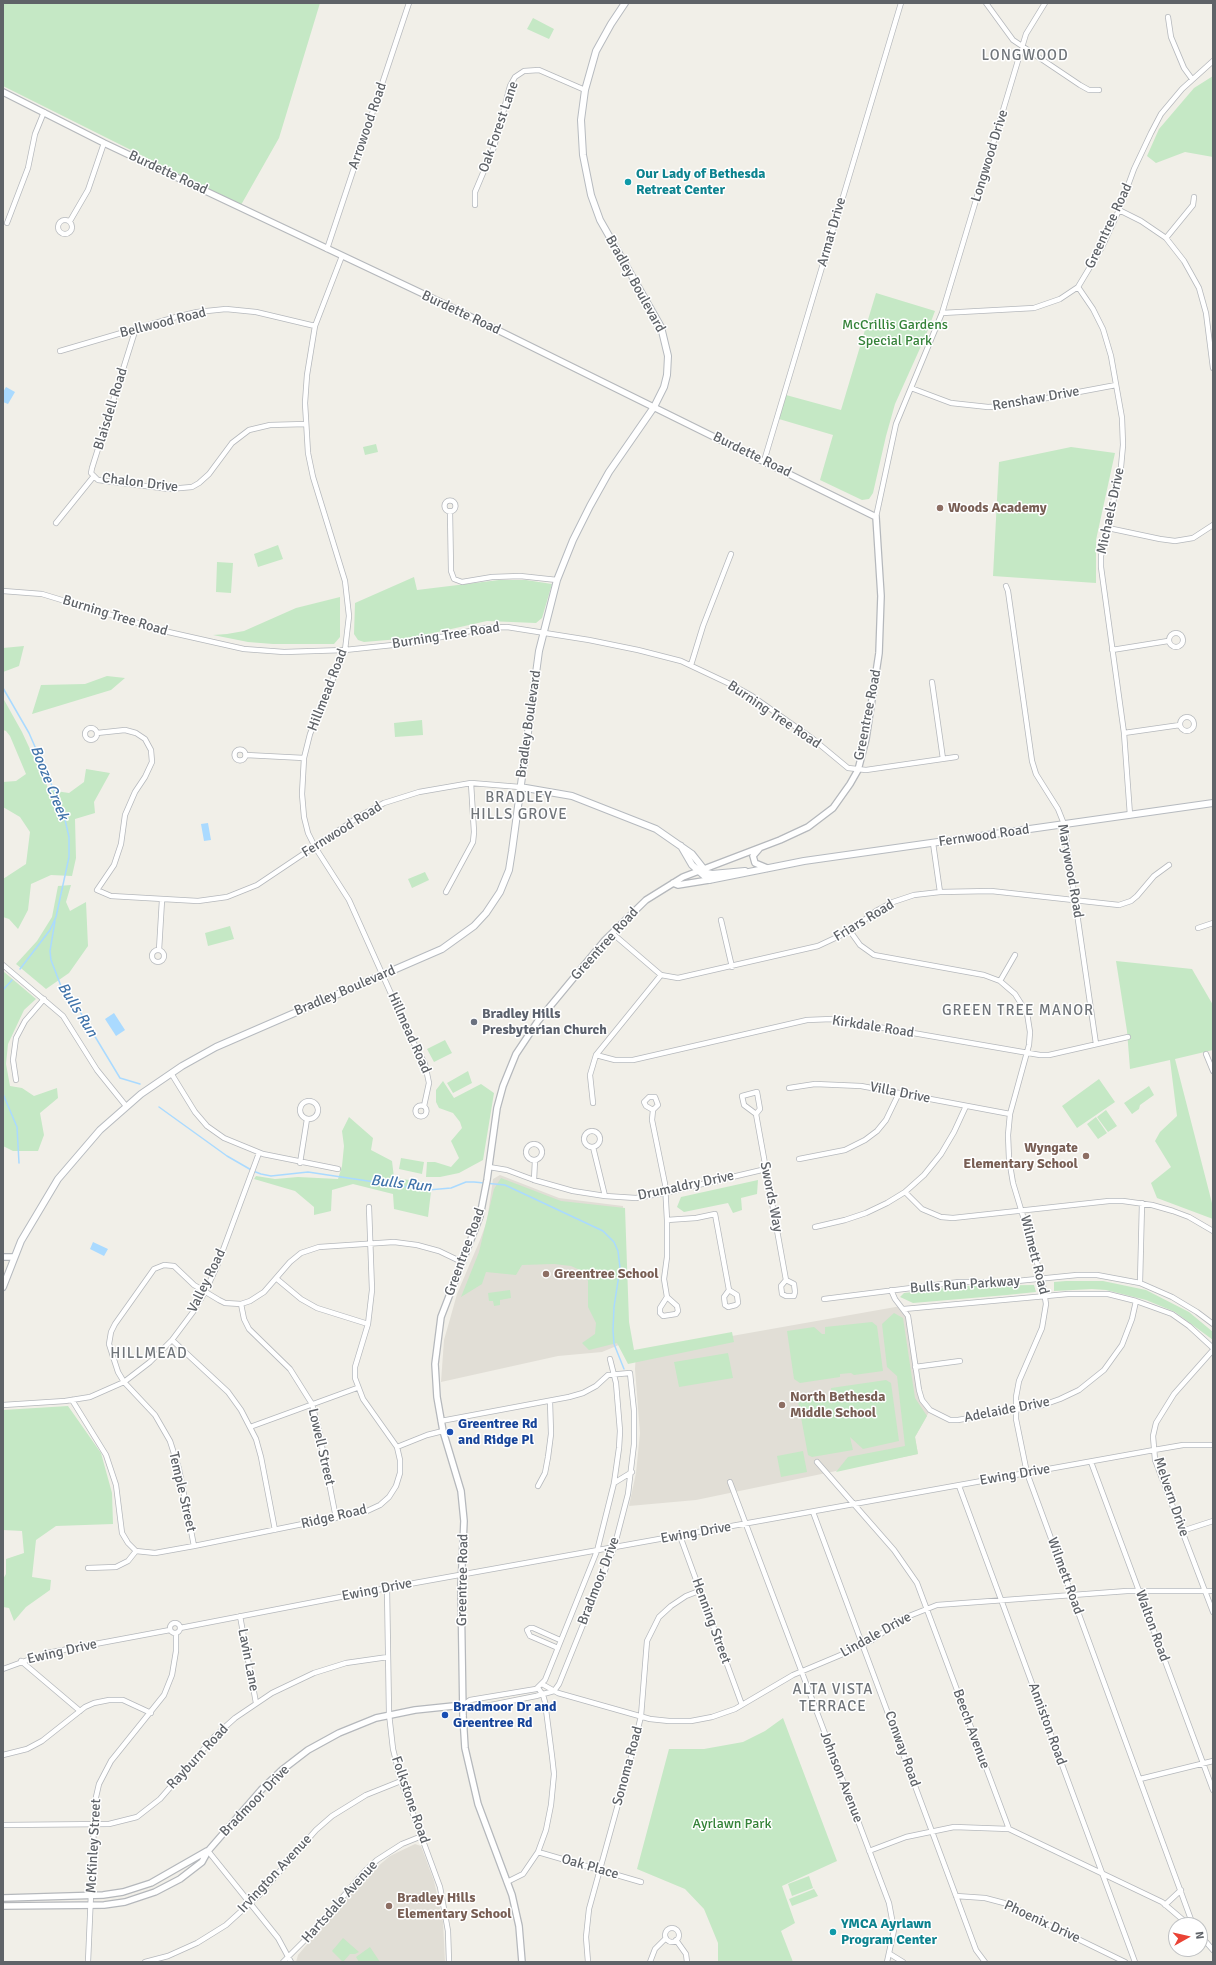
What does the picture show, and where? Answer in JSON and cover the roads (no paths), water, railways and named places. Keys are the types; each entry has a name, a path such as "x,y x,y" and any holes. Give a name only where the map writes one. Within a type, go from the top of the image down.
{"main road":[{"name":"Bradley Boulevard","path":"3,1287 14,1257 36,1213 62,1173 90,1140 126,1106 172,1073 230,1041 434,953 457,940 474,926 491,907 500,892 508,870 534,680 543,633 557,580 573,540 594,498 654,407 664,387 667,374 668,356 665,341 656,316 605,230 593,202 583,155 581,120 585,90 596,52 611,24 625,3"},
{"name":"Fernwood Road","path":"520,787 572,796 602,806 656,828 692,854 700,870 709,880 804,861 1213,803"},
{"name":"Fernwood Road","path":"700,870 712,874 755,871"}],"street":[{"name":"Arrowood Road","path":"327,249 409,3"},
{"name":"Armat Drive","path":"764,461 901,3"},
{"path":"986,3 1005,32 1023,48 1089,90 1099,90"},
{"name":"Longwood Drive","path":"942,313 1026,34 1045,3"},
{"path":"1168,17 1174,46 1192,79"},
{"name":"Greentree Road","path":"522,1962 518,1920 508,1882 473,1787 465,1748 463,1705 463,1506 458,1480 441,1422 435,1373 437,1340 444,1308 477,1226 486,1188 500,1096 516,1054 544,1014 612,933 646,900 673,883 700,870 759,849 796,833 818,821 839,801 858,770 868,728 879,653 881,596 876,517 896,424 942,313 1034,308 1060,299 1078,287 1102,247 1119,210 1150,133 1172,100 1192,79 1213,61"},
{"name":"Oak Forest Lane","path":"475,205 475,192 494,147 510,86 515,77 524,71 539,70 585,90"},
{"name":"Burdette Road","path":"3,92 104,143 453,308 876,517"},
{"path":"7,223 28,168 35,134 44,112"},
{"path":"70,221 88,190 104,143"},
{"path":"1166,238 1193,205 1194,197"},
{"path":"1119,210 1141,221 1166,238 1184,261 1199,288 1206,313 1213,368"},
{"name":"Hillmead Road","path":"342,256 315,326 307,375 306,424 313,478 346,592 349,616 344,650 310,734 304,758 302,794 304,818 308,832 315,847 349,900 410,1036 425,1064 429,1083 424,1106"},
{"name":"Michaels Drive","path":"1078,287 1093,309 1103,329 1111,356 1122,418 1123,445 1108,528 1101,556 1101,567 1124,733 1130,815"},
{"name":"Bellwood Road","path":"60,351 136,328 197,312 226,309 256,312 315,326"},
{"name":"Blaisdell Road","path":"94,476 91,473 92,468 136,328"},
{"name":"Renshaw Drive","path":"912,388 951,403 988,407 1004,406 1116,385"},
{"name":"Chalon Drive","path":"94,476 102,482 183,489 199,483 209,474 232,443 249,430 270,426 306,424"},
{"path":"56,523 94,476"},
{"path":"450,511 451,571 454,579 462,582 492,577 520,576 557,580"},
{"path":"1108,528 1175,541 1193,538 1213,525"},
{"path":"691,665 703,626 731,554"},
{"name":"Marywood Road","path":"1006,586 1032,761 1036,774 1064,824 1096,1044"},
{"name":"Burning Tree Road","path":"3,591 42,594 73,602 147,627 244,648 284,652 344,650 412,643 485,628 507,627 638,650 691,665 752,696 813,739 848,768 858,770"},
{"path":"1112,650 1168,641"},
{"path":"932,682 943,759"},
{"path":"1124,733 1180,725"},
{"name":"Fernwood Road","path":"97,733 125,730 136,733 145,739 150,749 152,762 145,777 134,792 125,815 121,844 114,865 97,890 111,896 162,900 213,900 242,892 257,885 360,816 384,803 419,792 471,783 520,787"},
{"path":"246,756 304,758"},
{"path":"858,770 956,757"},
{"path":"446,892 473,842 474,832 471,783"},
{"path":"934,843 940,892"},
{"path":"759,849 753,856 755,863 767,868"},
{"name":"Friars Road","path":"661,975 678,978 818,946 835,940 850,931 876,911 893,902 914,895 940,892 991,891 1113,905 1131,901 1154,876 1169,865"},
{"path":"673,883 678,885 709,880"},
{"path":"159,950 162,900"},
{"path":"721,920 732,966"},
{"path":"1198,928 1213,924"},
{"name":"Wilmett Road","path":"850,931 860,946 874,955 984,975 1000,981 1015,994 1027,1013 1030,1032 1026,1054 1010,1114 1008,1135 1009,1159 1013,1183 1042,1279 1046,1304 1042,1328 1019,1381 1016,1410 1027,1473 1190,1917"},
{"path":"593,1103 590,1075 596,1055 661,975 612,933"},
{"path":"1000,981 1014,955"},
{"path":"3,965 67,1020 97,1070 126,1106"},
{"path":"16,1080 13,1060 16,1038 25,1021 44,999"},
{"name":"Kirkdale Road","path":"596,1055 615,1060 633,1060 806,1020 832,1019 1026,1054 1050,1055 1128,1038"},
{"path":"1206,1054 1213,1071"},
{"path":"172,1073 195,1112 207,1126 224,1138 259,1153 300,1163 338,1168"},
{"name":"Villa Drive","path":"789,1088 815,1084 861,1086 1010,1114"},
{"name":"Swords Way","path":"756,1114 760,1109 757,1092 742,1096 744,1105 756,1114 786,1280"},
{"path":"799,1159 845,1150 865,1140 877,1131 886,1120 899,1093"},
{"path":"310,1100 316,1104 318,1112 313,1118 307,1119 301,1115 299,1110 302,1102 310,1100"},
{"path":"815,1227 866,1214 905,1192 924,1175 941,1154 954,1132 966,1106"},
{"path":"652,1110 652,1120 665,1184 664,1193 667,1220 667,1257 664,1279 667,1297"},
{"path":"300,1163 307,1119"},
{"path":"594,1147 605,1196"},
{"name":"Valley Road","path":"3,1405 72,1400 97,1394 124,1382 150,1362 172,1340 193,1312 205,1292 217,1266 259,1153"},
{"path":"534,1180 535,1160"},
{"name":"Drumaldry Drive","path":"489,1167 508,1170 534,1180 573,1191 605,1196 636,1198 664,1193 766,1169"},
{"path":"905,1192 922,1209 941,1217 953,1218 1109,1201 1142,1203 1173,1211 1189,1217 1213,1231"},
{"path":"1140,1283 1142,1203"},
{"name":"Ridge Road","path":"136,1551 154,1553 336,1518 367,1511 380,1505 389,1497 396,1486 400,1474 397,1447 362,1399 358,1388 355,1367 368,1324 372,1290 369,1207"},
{"path":"667,1220 696,1218 715,1214 729,1290"},
{"path":"241,1304 257,1298 277,1279 290,1262 309,1249 371,1243 417,1245 439,1251 462,1262"},
{"path":"3,1257 14,1257"},
{"name":"Temple Street","path":"194,1546 179,1469 170,1441 155,1415 124,1382 118,1372 109,1344 111,1332 154,1269 164,1265 174,1266 194,1285 225,1303 241,1304"},
{"name":"Bulls Run Parkway","path":"824,1299 959,1282 1007,1282 1097,1275 1140,1283 1172,1297 1197,1312 1213,1324"},
{"path":"277,1279 301,1299 317,1308 368,1324"},
{"name":"Adelaide Drive","path":"891,1290 895,1299 908,1316 915,1367 922,1400 930,1410 938,1416 950,1420 958,1420 1043,1405 1079,1390 1104,1370 1122,1345 1132,1319 1136,1301"},
{"name":"Bulls Run Parkway","path":"904,1309 1068,1294 1108,1294 1136,1301 1172,1314 1189,1326 1213,1349"},
{"name":"Lowell Street","path":"241,1304 244,1318 249,1329 290,1368 312,1404 319,1431 336,1518"},
{"path":"172,1340 228,1392 241,1410 250,1427 261,1457 275,1530"},
{"name":"Melvern Drive","path":"1213,1349 1174,1394 1161,1413 1156,1423 1153,1436 1156,1460 1213,1612"},
{"name":"Bradmoor Drive","path":"3,1906 91,1905 125,1902 155,1892 180,1879 202,1862 208,1851 261,1790 296,1759 338,1733 389,1714 463,1705 470,1700 538,1688 542,1684 558,1648 597,1551 614,1483 620,1431 615,1374 610,1359"},
{"path":"915,1367 960,1361"},
{"name":"Bradmoor Drive","path":"463,1705 471,1709 543,1695 554,1691 559,1684 614,1548 632,1472 634,1422 630,1373 615,1374"},
{"path":"441,1422 550,1401 583,1393 596,1386 608,1375 615,1374"},
{"path":"250,1427 358,1388"},
{"path":"72,1400 106,1455 116,1485 122,1533 128,1543 136,1551 128,1561 116,1567 88,1568"},
{"path":"538,1486 545,1473 548,1457 551,1434 550,1401"},
{"path":"397,1447 427,1435 443,1431"},
{"name":"Ewing Drive","path":"180,1628 387,1588 1154,1450 1183,1445 1213,1445"},
{"name":"Beech Avenue","path":"817,1462 856,1504 905,1564 917,1583 1009,1829"},
{"name":"Walton Road","path":"1091,1462 1213,1790"},
{"path":"614,1483 632,1472"},
{"name":"Johnson Avenue","path":"730,1482 893,1918 893,1940 887,1962"},
{"name":"Anniston Road","path":"959,1486 1135,1962"},
{"name":"Conway Road","path":"813,1512 976,1950 984,1962"},
{"path":"1182,1531 1213,1521"},
{"name":"Henning Street","path":"680,1536 742,1705"},
{"name":"Folkstone Road","path":"387,1588 389,1714 393,1749 402,1781 440,1887 448,1931 449,1962"},
{"name":"Sonoma Road","path":"588,1962 586,1937 589,1909 641,1716 647,1641 653,1627 671,1606 686,1596 699,1591"},
{"name":"Lindale Drive","path":"542,1684 554,1691 641,1716 669,1721 691,1721 716,1716 742,1705 801,1671 863,1644 904,1618 948,1603 1072,1594 1139,1591 1213,1591"},
{"name":"Lavin Lane","path":"240,1616 256,1703"},
{"path":"174,1624 178,1624 180,1628 176,1633 170,1630 171,1626 174,1624"},
{"path":"558,1648 530,1636 527,1630 533,1628 560,1640"},
{"name":"Ewing Drive","path":"3,1669 21,1661 47,1653 170,1630"},
{"name":"McKinley Street","path":"88,1962 96,1797 104,1773 111,1760 151,1713 164,1695 172,1675 176,1651 176,1633"},
{"name":"Rayburn Road","path":"3,1825 94,1824 125,1821 137,1817 148,1810 160,1799 215,1736 256,1703 272,1693 314,1673 346,1664 388,1657"},
{"path":"21,1661 80,1711"},
{"path":"508,1882 523,1874 538,1852 548,1817 554,1774 543,1695 538,1688"},
{"path":"3,1755 27,1749 42,1740 80,1711 94,1703 109,1700 123,1700 151,1713"},
{"path":"1140,1779 1213,1761"},
{"name":"Irvington Avenue","path":"144,1962 168,1956 197,1943 226,1925 250,1904 316,1830 332,1816 366,1795 402,1781"},
{"path":"869,1851 906,1837 932,1831 970,1826 1009,1829 1102,1872 1165,1905 1179,1917"},
{"name":"Hartsdale Avenue","path":"283,1962 289,1960 365,1871 377,1860 402,1844 422,1836"},
{"path":"208,1851 278,1938 289,1960"},
{"name":"Bradmoor Drive","path":"3,1898 91,1896 123,1892 138,1888 175,1871 208,1851"},
{"name":"Oak Place","path":"538,1852 641,1882"},
{"path":"1165,1905 1181,1890"},
{"name":"Phoenix Drive","path":"956,1896 985,1898 1004,1903 1125,1962"},
{"path":"650,1962 655,1949 666,1938 665,1933 668,1930 674,1929 678,1934 676,1940"},
{"path":"666,1938 669,1941 676,1940"},
{"path":"676,1940 686,1954 688,1962"},
{"path":"890,1954 903,1962"}],"water":[{"path":"6,387 15,392 8,404 3,402 3,392"},
{"path":"208,823 211,840 204,841 201,824"},
{"path":"114,1013 125,1030 116,1036 105,1019"},
{"path":"93,1242 108,1249 104,1256 90,1249"}],"waterway":[{"name":"Booze Creek","path":"3,688 29,733 63,811 69,837 69,857 56,917 50,930 20,969"},
{"name":"Bulls Run","path":"55,921 50,951 51,960 64,994 76,1005 120,1078 140,1084"},
{"name":"Booze Creek","path":"3,990 12,980"},
{"name":"Booze Creek","path":"3,1094 17,1127 19,1163"},
{"name":"Bulls Run","path":"159,1107 227,1156 261,1174 271,1176 308,1172 428,1190 451,1188 466,1182 505,1185 603,1231 614,1242 618,1251 620,1268 614,1307 613,1330 614,1344 624,1369"}],"place":[{"name":"Our Lady of Bethesda Retreat Center","path":"628,182"},
{"name":"Woods Academy","path":"940,508"},
{"name":"Bradley Hills Presbyterian Church","path":"474,1022"},
{"name":"Wyngate Elementary School","path":"1086,1156"},
{"name":"Greentree School","path":"546,1274"},
{"name":"North Bethesda Middle School","path":"782,1405"},
{"name":"Greentree Rd and Ridge Pl","path":"450,1432"},
{"name":"Bradmoor Dr and Greentree Rd","path":"445,1715"},
{"name":"Bradley Hills Elementary School","path":"389,1906"},
{"name":"YMCA Ayrlawn Program Center","path":"833,1932"}],"district":[{"name":"LONGWOOD","path":"1025,56"},
{"name":"BRADLEY HILLS GROVE","path":"519,806"},
{"name":"GREEN TREE MANOR","path":"1018,1011"},
{"name":"HILLMEAD","path":"149,1354"},
{"name":"ALTA VISTA TERRACE","path":"833,1698"}],"park label":[{"name":"McCrillis Gardens Special Park","path":"895,334"},
{"name":"Ayrlawn Park","path":"732,1824"}]}
